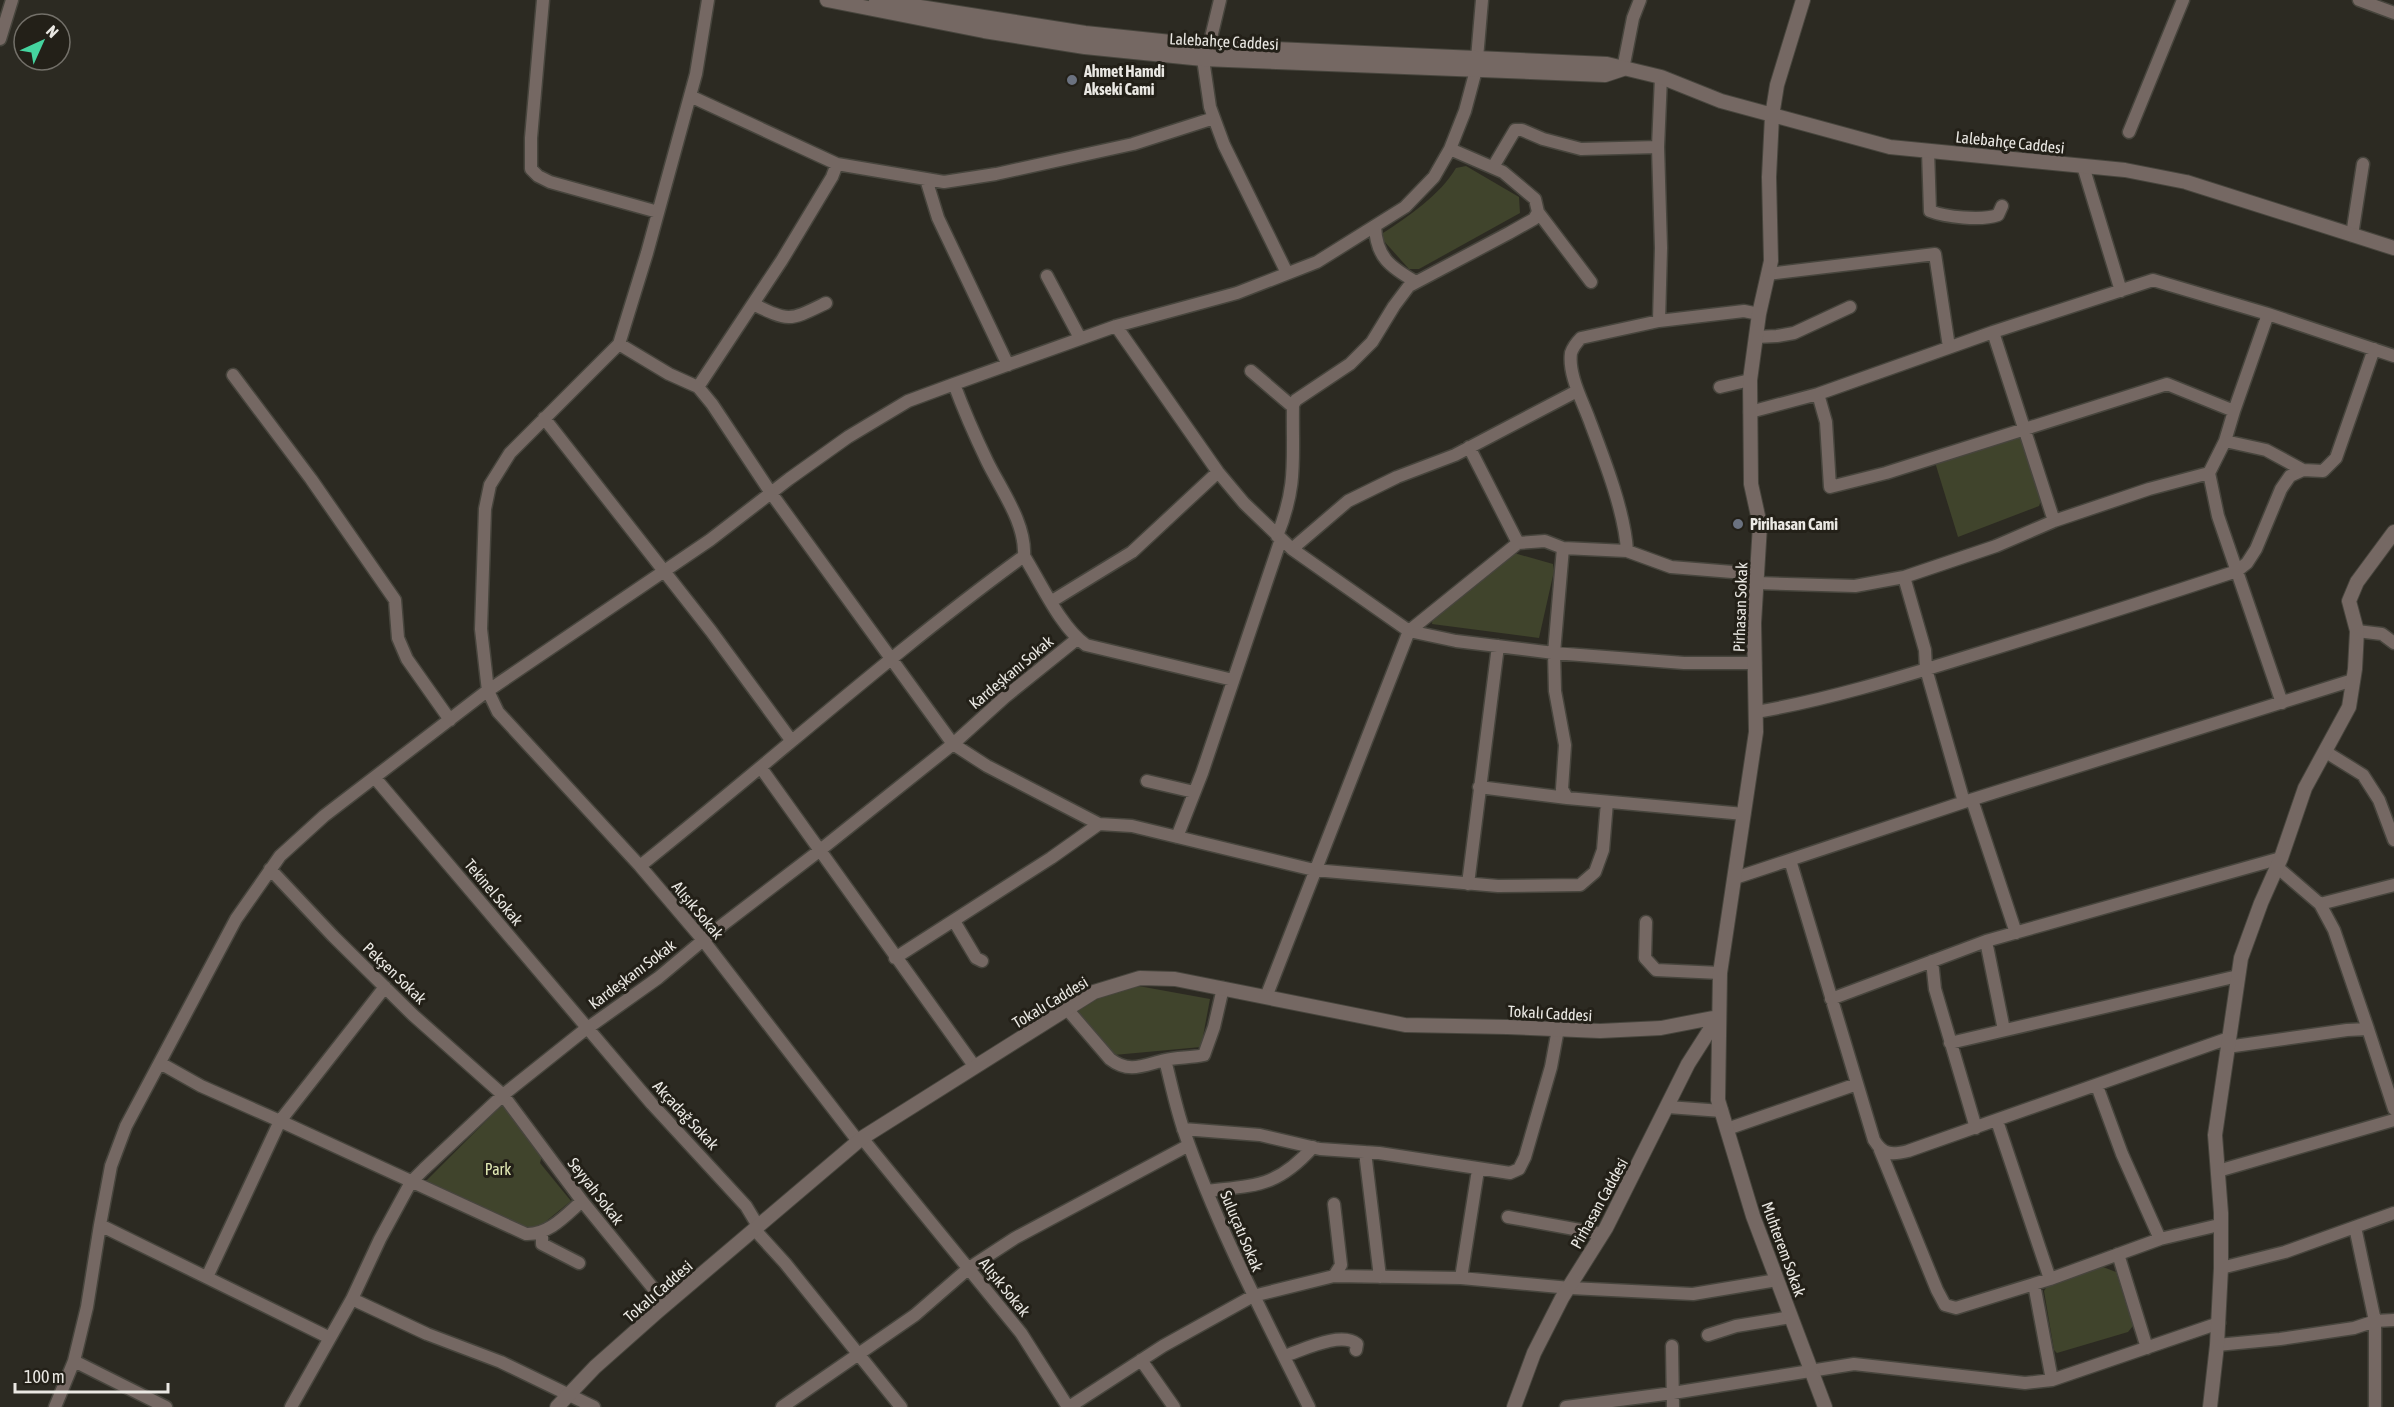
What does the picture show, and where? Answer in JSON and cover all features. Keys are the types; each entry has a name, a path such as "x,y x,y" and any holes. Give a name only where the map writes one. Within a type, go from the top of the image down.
{"street":[{"path":"0,39 12,0"},
{"path":"543,0 531,138 531,169 538,176 550,182 658,212"},
{"path":"708,0 696,74 619,344 669,374 698,387 712,404 771,493 953,744 987,766 1099,824 1132,826 1314,870 1468,884 1580,885 1595,872 1603,850 1606,802"},
{"name":"Lalebahçe Caddesi","path":"826,0 984,31 1085,46 1203,59 1607,64 1661,77 1721,101 1772,116 1890,147 2125,170 2186,182 2394,248"},
{"path":"1209,46 1220,0"},
{"path":"55,1407 74,1361 87,1307 111,1166 126,1126 236,919 280,856 324,816 488,691 664,573 771,493 883,415 908,401 1080,338 1237,293 1317,262 1405,207 1434,177 1450,148 1465,111 1477,63 1482,0"},
{"path":"1623,69 1633,18 1640,0"},
{"name":"Pirhasan Sokak","path":"1720,1105 1718,1017 1720,973 1756,732 1755,663 1760,525 1751,484 1750,380 1759,314 1771,261 1769,177 1772,116 1777,85 1803,0"},
{"path":"2129,132 2184,0"},
{"name":"Lalebahçe Caddesi","path":"883,1 1084,33 1209,46 1477,63"},
{"path":"2366,1 2394,13"},
{"path":"1203,59 1210,107 1214,118 1234,165 1287,273"},
{"path":"1659,321 1661,248 1658,147 1661,77"},
{"path":"690,96 837,164 944,182 996,174 1133,144 1214,118"},
{"path":"1493,167 1515,130 1522,130 1543,139 1581,149 1658,147"},
{"path":"1450,148 1503,171 1535,199 1538,212 1591,282"},
{"path":"1928,151 1930,210 1940,215 1989,218 1998,215 2002,206"},
{"path":"698,387 753,304 832,177 837,164"},
{"path":"2352,235 2363,164"},
{"path":"2084,166 2121,291"},
{"path":"926,179 938,218 1008,365"},
{"path":"1178,837 1233,680 1287,510 1294,462 1293,407 1302,394 1350,364 1372,342 1408,286 1534,219 1538,212"},
{"path":"1375,226 1376,243 1387,261 1393,268 1416,282"},
{"path":"1768,274 1935,254 1949,347"},
{"path":"1047,276 1080,338"},
{"path":"1750,412 1818,394 1993,332 2154,280 2268,314 2394,356"},
{"path":"753,304 789,318 797,317 826,303"},
{"path":"1756,337 1794,333 1850,308"},
{"path":"1627,551 1626,533 1618,507 1589,418 1577,391 1571,355 1574,345 1581,338 1659,321 1744,311 1759,314"},
{"path":"2268,314 2225,441 2209,473 2218,516 2282,703"},
{"path":"1116,326 1218,472 1244,503 1292,549 1409,631 1456,641 1554,653 1684,663 1755,663"},
{"path":"1993,332 2054,521"},
{"name":"Alışık Sokak","path":"619,344 510,453 490,484 485,509 481,628 488,691 498,712 640,866 703,940 860,1139 1021,1333 1069,1407"},
{"path":"2225,441 2266,450 2303,470 2323,471 2336,458 2374,349"},
{"path":"1251,371 1293,407"},
{"path":"233,375 311,478 395,600 398,638 407,659 450,720"},
{"path":"1720,387 1750,380"},
{"path":"954,384 968,422 1019,524 1025,548 1024,556 1077,639 1086,645 1233,680"},
{"path":"1818,394 1826,422 1830,487 1886,473 2167,384 2234,411"},
{"path":"1292,549 1311,530 1348,501 1396,477 1469,447 1577,391"},
{"path":"544,418 791,740"},
{"path":"1469,447 1518,543"},
{"path":"1756,712 1796,705 1926,669 2087,621 2237,571 2247,563 2256,549 2280,489 2290,476 2303,470"},
{"path":"1052,601 1132,552 1218,472"},
{"path":"1266,997 1409,631 1518,543 1545,541 1563,548 1627,551 1671,567 1757,579 1855,586 1904,577 1996,546 2054,521 2149,489 2209,473"},
{"path":"2210,1407 2219,1323 2221,1268 2219,1225 2221,1214 2215,1136 2241,957 2279,862 2305,788 2349,707 2354,680 2357,631 2349,600 2356,582 2394,532"},
{"path":"1563,548 1554,653 1555,691 1565,745 1562,789 1567,798"},
{"path":"640,866 891,659 1024,556"},
{"path":"1904,577 1925,650 1926,669 1968,801 2016,933"},
{"path":"2357,631 2382,634 2394,643"},
{"name":"Kardeşkanı Sokak","path":"291,1407 352,1299 380,1239 411,1182 503,1095 587,1028 657,978 953,744 1005,697 1077,639"},
{"path":"1468,884 1497,646"},
{"path":"1735,878 1968,801 2354,680"},
{"path":"2326,752 2363,775 2379,800 2394,840"},
{"path":"760,768 975,1067"},
{"name":"Tekinel Sokak","path":"375,778 587,1028"},
{"path":"1147,781 1194,792"},
{"path":"1479,787 1606,802 1744,814"},
{"path":"896,958 1099,824"},
{"path":"1790,860 1874,1140 1936,1290 1945,1305 1956,1308 2050,1279 2160,1239 2219,1225"},
{"path":"2279,862 2320,904 2334,930 2368,1029 2389,1073 2394,1109"},
{"path":"1831,999 1986,941 2279,862"},
{"name":"Pekşen Sokak","path":"270,869 386,987 503,1095"},
{"path":"2320,904 2394,885"},
{"path":"954,921 975,958 982,961"},
{"path":"1646,922 1645,958 1656,970 1720,973"},
{"path":"1986,941 2004,1030"},
{"path":"1932,961 1935,989 1976,1128"},
{"path":"1950,1043 2238,976"},
{"name":"Tokalı Caddesi","path":"557,1407 596,1367 666,1304 860,1139 1094,993 1140,978 1175,979 1405,1025 1600,1031 1661,1028 1718,1017"},
{"path":"207,1277 280,1121 386,987"},
{"path":"1067,1009 1082,1029 1118,1065 1137,1068 1165,1060 1204,1055 1214,1027 1223,988"},
{"name":"Pirhasan Caddesi","path":"1514,1407 1534,1353 1562,1298 1602,1234 1688,1064 1718,1017"},
{"name":"Akçadağ Sokak","path":"587,1028 652,1104 746,1206 756,1228 901,1407"},
{"path":"1183,1129 1260,1135 1313,1147 1365,1152 1510,1173 1519,1169 1541,1103 1558,1029"},
{"path":"1880,1150 1893,1155 2228,1043 2368,1029"},
{"name":"Suluçatı Sokak","path":"1165,1060 1183,1129 1207,1191 1240,1271 1284,1356 1306,1406"},
{"path":"160,1063 201,1086 526,1233 542,1232 548,1229 582,1201"},
{"path":"1727,1129 1857,1084"},
{"path":"2097,1086 2122,1154 2160,1239"},
{"name":"Seyyah Sokak","path":"503,1095 582,1201 666,1304"},
{"path":"1668,1107 1720,1105"},
{"name":"Muhterem Sokak","path":"1720,1105 1753,1216 1825,1407"},
{"path":"2218,1171 2394,1120"},
{"path":"1997,1121 2050,1279"},
{"path":"782,1407 915,1315 969,1268 1015,1238 1189,1145"},
{"path":"1207,1191 1258,1185 1280,1177 1313,1147"},
{"path":"1365,1152 1380,1277"},
{"path":"1461,1278 1478,1170"},
{"path":"1334,1204 1341,1265 1334,1276"},
{"path":"2221,1268 2285,1252 2394,1213"},
{"path":"1508,1217 1602,1234"},
{"path":"100,1225 330,1338"},
{"path":"2355,1227 2375,1321 2375,1407"},
{"path":"542,1232 542,1244 546,1248 579,1263"},
{"path":"2118,1254 2147,1348"},
{"path":"1069,1407 1163,1346 1253,1296 1334,1276 1461,1278 1570,1288 1693,1294 1777,1280"},
{"path":"2034,1284 2052,1380"},
{"path":"352,1299 427,1334 501,1362 594,1407"},
{"path":"1708,1335 1736,1326 1791,1317"},
{"path":"2217,1346 2343,1330 2375,1321 2394,1320"},
{"path":"1566,1407 1673,1393 1854,1364 2025,1383 2052,1380 2219,1323"},
{"path":"1284,1356 1342,1338 1352,1340 1357,1344 1356,1350"},
{"path":"1672,1346 1673,1407"},
{"path":"1141,1360 1174,1407"},
{"path":"74,1361 166,1407"}],"green space":[{"path":"1466,166 1519,197 1520,213 1419,269 1409,269 1383,240 1383,233 1433,196 1456,168"},
{"path":"2021,436 2042,498 2039,506 1958,537 1934,459"},
{"path":"1514,553 1553,564 1554,571 1539,638 1432,624 1433,616"},
{"path":"1133,985 1210,999 1201,1047 1114,1055 1077,1011 1102,995"},
{"name":"Park","path":"501,1106 505,1107 543,1152 540,1163 571,1201 534,1231 425,1182"},
{"path":"2103,1267 2116,1272 2133,1326 2128,1332 2057,1353 2054,1350 2044,1291 2048,1285"}],"place":[{"name":"Ahmet Hamdi Akseki Cami","path":"1072,80"},
{"name":"Pirihasan Cami","path":"1738,524"}]}
